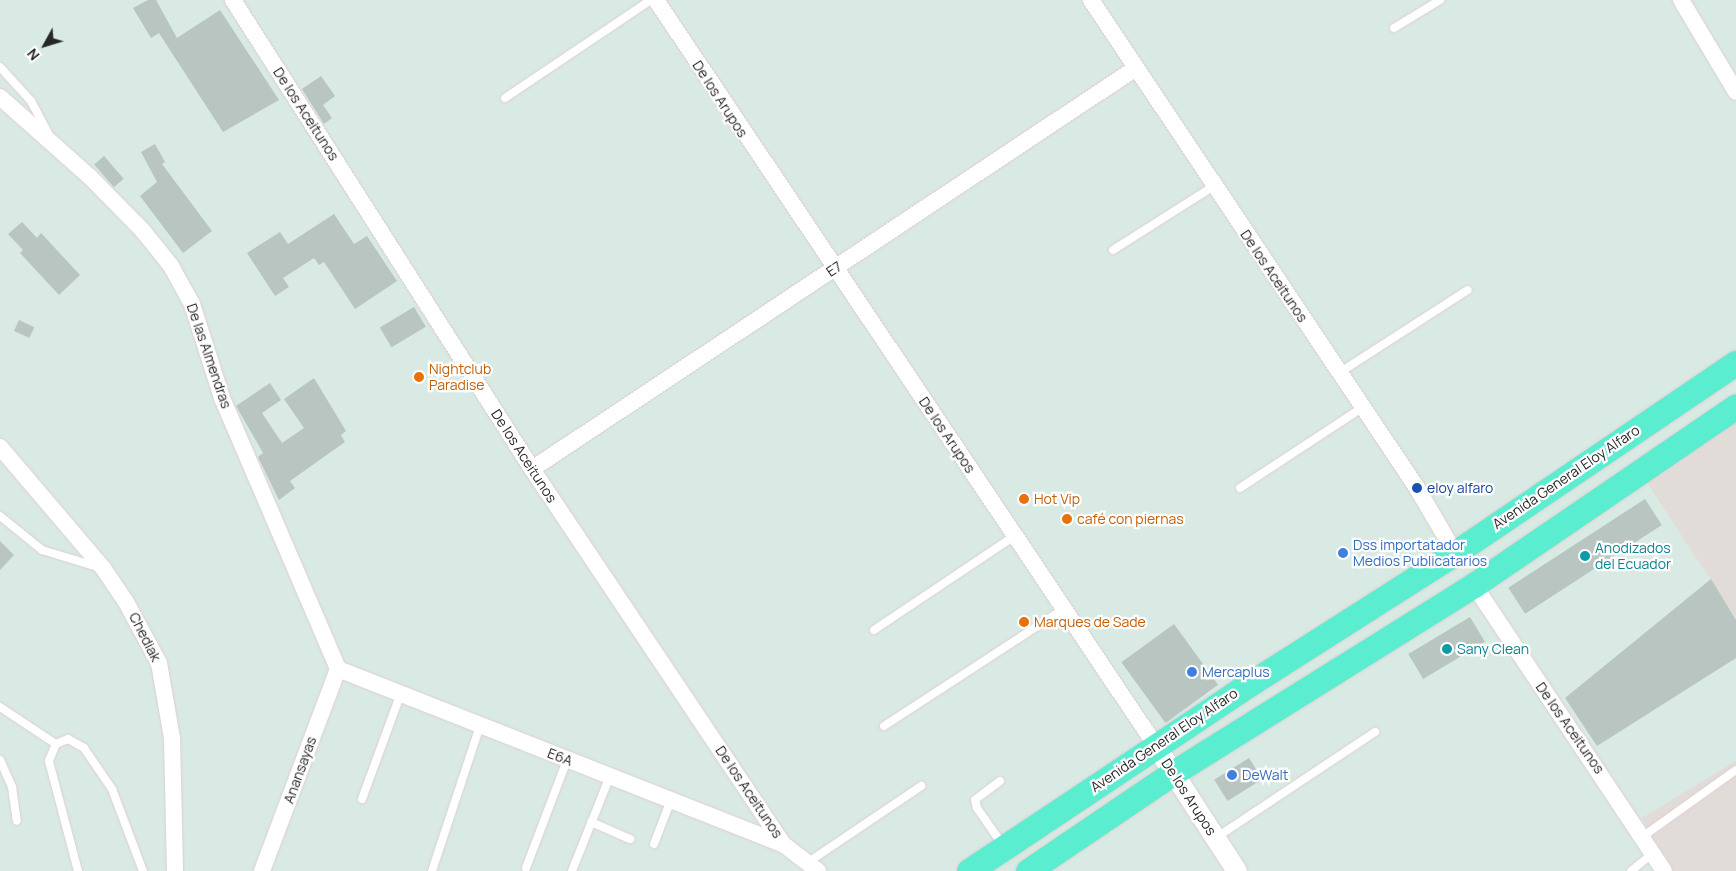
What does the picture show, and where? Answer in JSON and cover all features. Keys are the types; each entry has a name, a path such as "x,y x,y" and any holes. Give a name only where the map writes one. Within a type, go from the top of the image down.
{"main road":[{"name":"Avenida General Eloy Alfaro","path":"969,871 1156,746 1455,553 1736,363"},
{"path":"1028,871 1173,773 1474,585 1736,406"}],"street":[{"name":"De los Aceitunos","path":"233,0 532,470 783,844 812,867"},
{"name":"De los Arupos","path":"656,0 833,270 1065,608 1237,871"},
{"name":"De los Aceitunos","path":"1091,0 1339,373 1455,553"},
{"path":"1681,0 1736,92"},
{"name":"E7","path":"532,470 1136,68"},
{"name":"De las Almendras","path":"0,97 55,146 143,231 171,266 192,304 222,398 338,669"},
{"name":"Chediak","path":"0,447 103,568 147,638 163,679 172,738 175,871"},
{"name":"De los Aceitunos","path":"1474,585 1664,871"},
{"name":"E6A","path":"338,669 783,844"},
{"name":"Anansayas","path":"262,871 338,669"}],"lane":[{"path":"505,98 651,0"},
{"path":"1394,28 1440,0"},
{"path":"0,67 32,101 55,146"},
{"path":"1113,250 1214,186"},
{"path":"1339,373 1468,290"},
{"path":"1240,488 1362,408"},
{"path":"0,516 42,550 103,568"},
{"path":"874,630 1016,536"},
{"path":"884,726 1065,608"},
{"path":"362,799 401,693"},
{"path":"0,706 56,744"},
{"path":"432,871 480,726"},
{"path":"1216,838 1375,732"},
{"path":"78,871 50,773 49,761 56,744 68,739 76,742 96,763 112,789 143,871"},
{"path":"0,760 12,786 17,821"},
{"path":"526,868 567,760"},
{"path":"1642,837 1736,770"},
{"path":"572,871 610,776"},
{"path":"1000,781 975,800 977,808 1004,848"},
{"path":"812,867 921,786"},
{"path":"654,844 671,800"},
{"path":"591,822 630,839"},
{"path":"1631,871 1652,854"}],"shaded area":[{"path":"1736,418 1736,619 1646,481"},
{"path":"1736,761 1736,871 1671,871 1642,818"}],"building":[{"path":"148,0 156,0 177,38 220,10 279,100 223,132 159,33 151,38 133,8"},
{"path":"321,76 335,96 323,105 332,118 324,124 302,89"},
{"path":"155,144 165,162 162,164 212,231 183,253 140,196 157,182 141,152"},
{"path":"104,156 124,179 114,187 94,165"},
{"path":"334,214 354,244 367,236 397,281 355,309 324,262 319,265 314,258 283,278 289,287 275,296 247,253 280,232 288,244"},
{"path":"22,222 37,238 41,233 80,275 59,295 20,253 23,250 8,234"},
{"path":"414,307 426,327 392,347 380,328"},
{"path":"19,320 34,327 29,338 14,331"},
{"path":"314,378 346,431 341,435 345,442 290,481 295,488 279,500 258,457 263,453 236,406 270,383 281,400 262,413 282,443 304,428 284,399"},
{"name":"Anodizados del Ecuador","path":"1645,499 1662,525 1525,614 1508,588"},
{"path":"0,541 14,555 0,570"},
{"path":"1711,579 1736,620 1736,658 1597,746 1565,698"},
{"name":"Sany Clean","path":"1470,617 1485,642 1423,679 1408,654"},
{"path":"1174,624 1218,685 1165,723 1121,662"},
{"path":"1249,758 1262,779 1227,801 1214,780"}],"place":[{"name":"Nightclub Paradise","path":"419,377"},
{"name":"eloy alfaro","path":"1417,488"},
{"name":"Hot Vip","path":"1024,499"},
{"name":"café con piernas","path":"1067,519"},
{"name":"Dss importatador Medios Publicatarios","path":"1343,553"},
{"name":"Anodizados del Ecuador","path":"1585,556"},
{"name":"Marques de Sade","path":"1024,622"},
{"name":"Sany Clean","path":"1447,649"},
{"name":"Mercaplus","path":"1192,672"},
{"name":"DeWalt","path":"1232,775"}]}
